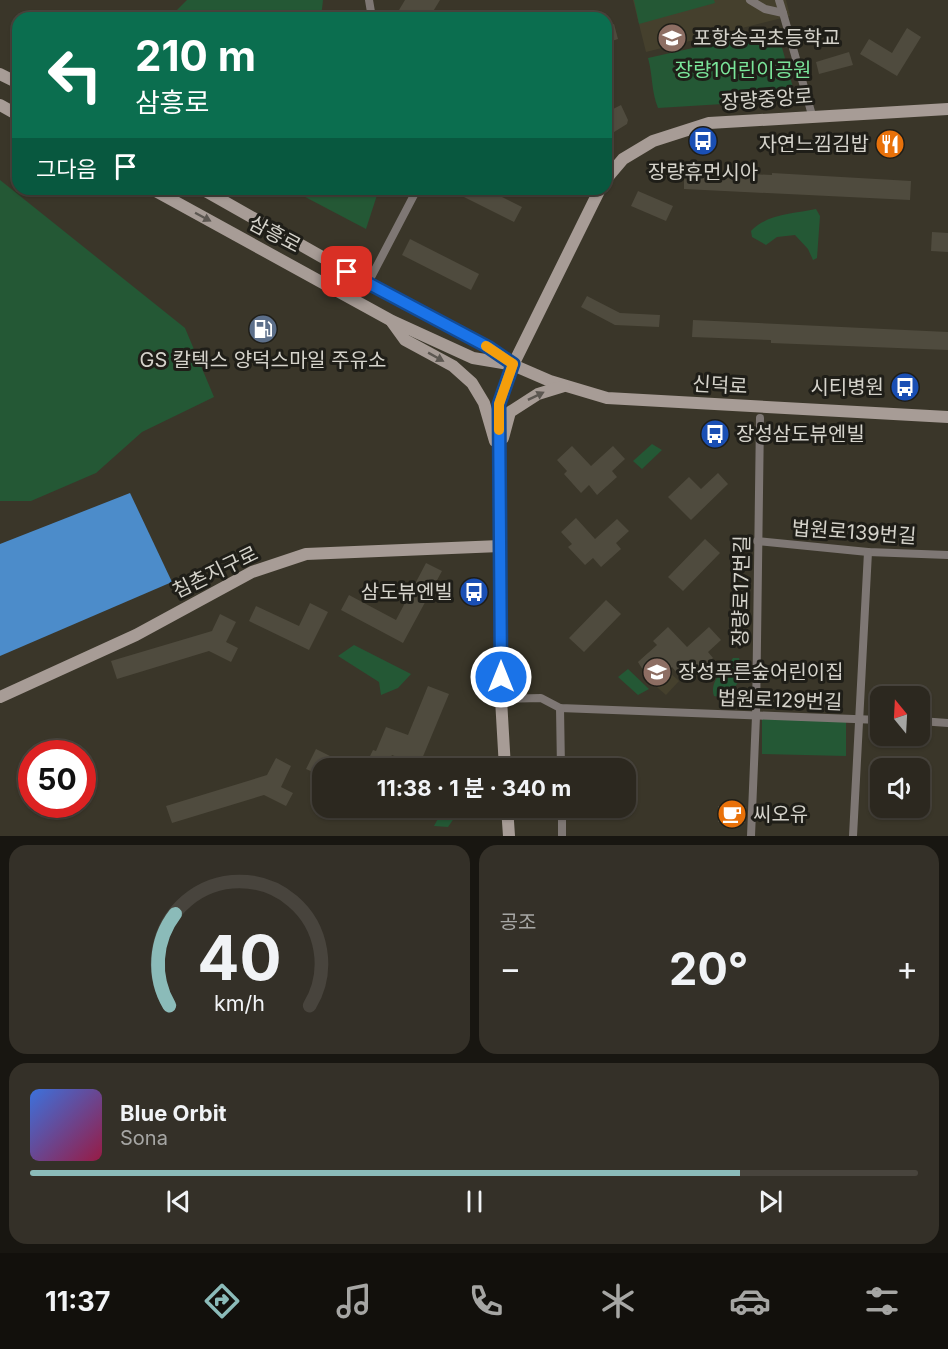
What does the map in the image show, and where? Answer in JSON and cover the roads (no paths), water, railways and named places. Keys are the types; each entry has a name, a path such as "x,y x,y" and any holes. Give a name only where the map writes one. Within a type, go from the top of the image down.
{"main road":[{"name":"장량중앙로","path":"612,172 623,159 653,141 709,123 812,115 948,109"},
{"name":"삼흥로","path":"163,195 392,321 473,358 513,364"},
{"name":"삼흥로","path":"213,195 368,283 488,347 513,364"},
{"path":"504,758 501,699 499,404 513,364 597,195"},
{"path":"392,321 405,340 453,366 472,383 484,403 499,454"},
{"name":"신덕로","path":"513,364 565,386 607,398 948,417"},
{"path":"499,454 510,412 538,394 565,386"},
{"name":"침촌지구로","path":"0,697 136,635 252,572 306,554 500,546"},
{"path":"507,818 508,836"}],"street":[{"path":"750,0 765,9 783,13"},
{"path":"779,0 812,115"},
{"path":"368,283 414,195"},
{"name":"장량로17번길","path":"751,836 756,716 760,418"},
{"name":"법원로139번길","path":"757,541 868,552 948,555"},
{"path":"853,836 868,552"},
{"name":"법원로129번길","path":"501,699 541,698 560,708 870,720"},
{"path":"560,708 561,758"},
{"path":"930,722 948,723"},
{"path":"562,818 562,836"}],"water":[{"path":"130,493 172,582 0,656 0,544"}],"place":[{"name":"포항송곡초등학교","path":"672,38"},
{"name":"장량휴먼시아","path":"703,141"},
{"name":"자연느낌김밥","path":"890,144"},
{"name":"GS 칼텍스 양덕스마일 주유소","path":"263,329"},
{"name":"시티병원","path":"905,387"},
{"name":"장성삼도뷰엔빌","path":"715,434"},
{"name":"삼도뷰엔빌","path":"474,592"},
{"name":"장성푸른숲어린이집","path":"657,672"},
{"name":"씨오유","path":"732,814"}],"park label":[{"name":"장량1어린이공원","path":"743,70"}]}
